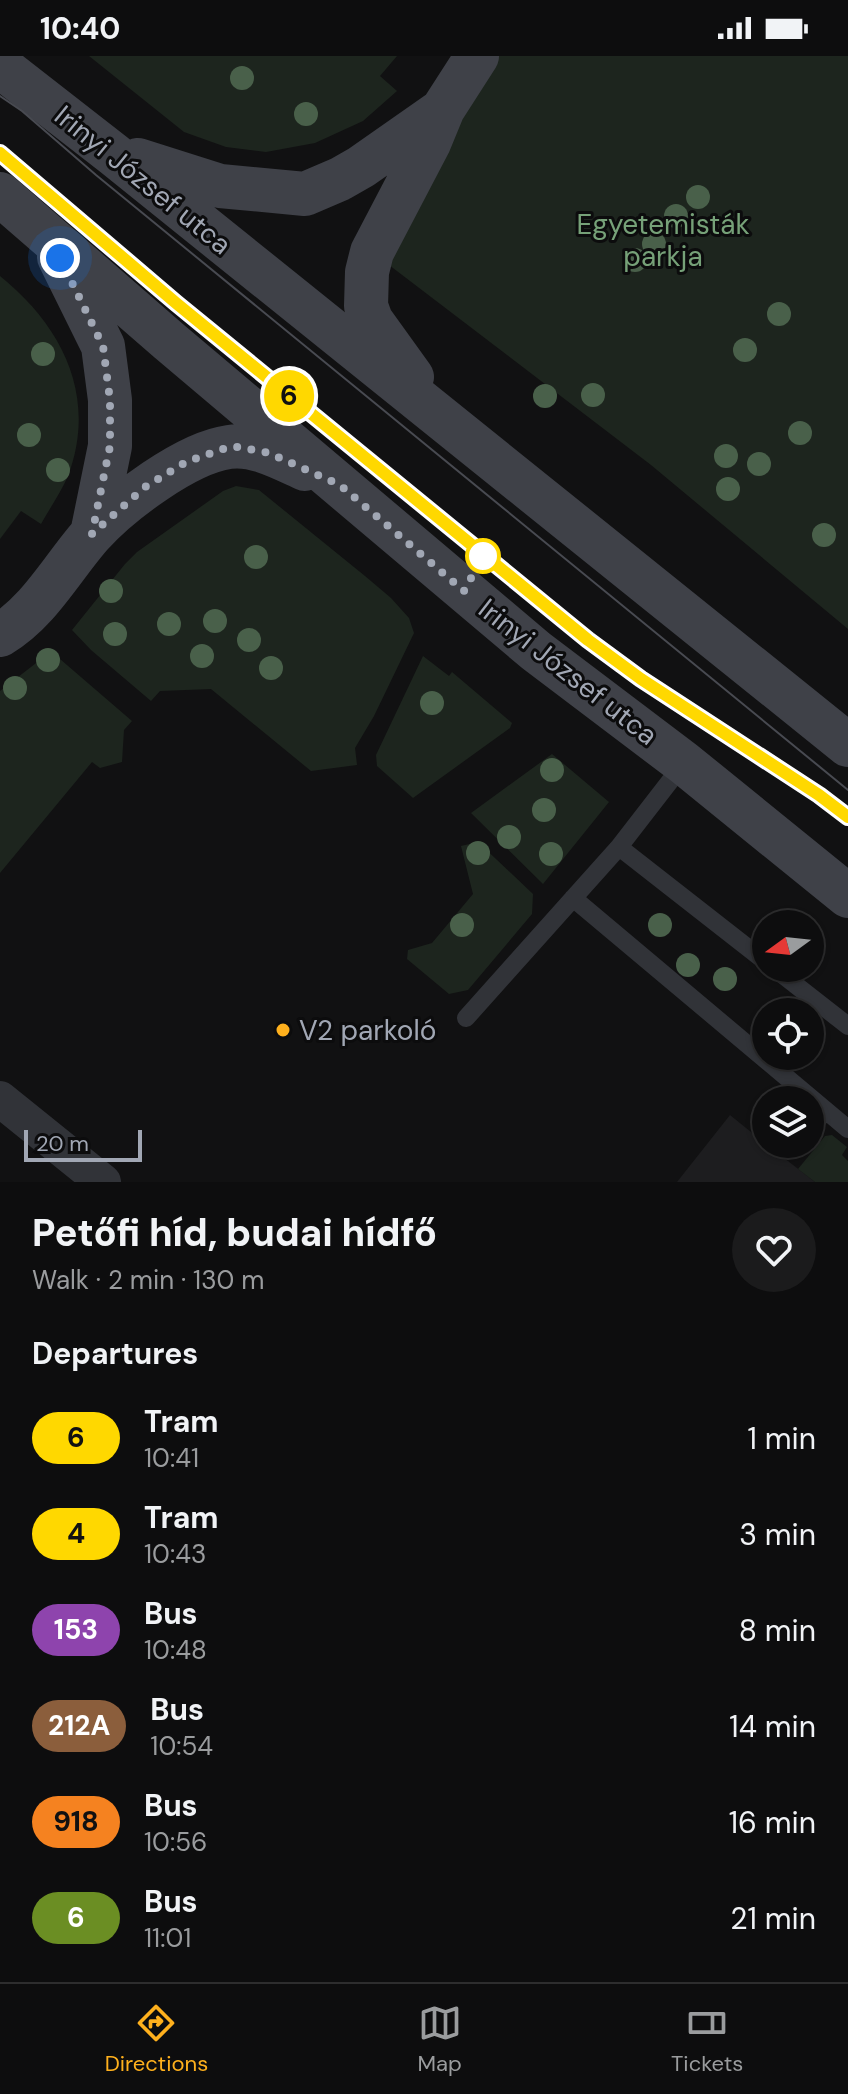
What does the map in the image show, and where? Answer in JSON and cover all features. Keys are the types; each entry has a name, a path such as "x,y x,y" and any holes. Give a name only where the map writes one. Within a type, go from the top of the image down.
{"main road":[{"path":"444,421 371,320 365,292 372,252 429,143 443,109 477,56"},
{"name":"Irinyi József utca","path":"0,66 848,745"},
{"path":"113,154 220,186 305,194 361,167 443,109"},
{"name":"Irinyi József utca","path":"0,194 536,651 684,763 848,896"},
{"path":"49,237 103,346 110,400 110,446 92,534"},
{"path":"0,635 33,606 92,534 145,487 186,462 229,447 269,453 340,485"}],"street":[{"path":"0,1099 103,1182"}],"lane":[{"path":"466,1018 619,847 684,763"},
{"path":"619,847 752,951"},
{"path":"573,898 848,1129"},
{"path":"792,982 848,1026"}],"shaded area":[{"path":"730,1115 752,1133 752,1158 784,1158 815,1182 677,1182"}],"green space":[{"path":"89,56 397,56 380,76 397,91 363,121 315,143 266,152 226,147 184,132"},
{"name":"Egyetemisták parkja","path":"477,56 848,56 848,629 651,465 372,252"},
{"path":"0,276 41,317 57,340 76,391 79,418 68,476 41,524 21,511 0,539"},
{"path":"236,486 259,490 391,598 409,618 414,633 355,748 357,765 311,771 211,689 160,691 151,701 72,630 137,552 223,491"},
{"path":"53,653 132,721 124,730 122,762 100,768 92,762 0,873 0,691"},
{"path":"423,656 449,676 452,672 512,723 510,728 413,798 377,766 376,755"},
{"path":"552,754 609,802 543,884 471,813"},
{"path":"478,842 533,894 532,914 468,990 449,994 407,959 408,950 432,943 473,894 461,846"},
{"path":"832,1135 847,1147 842,1155 848,1161 848,1182 815,1182 798,1169 807,1158 824,1158 825,1136"}],"tram line":[{"path":"0,96 848,790"},
{"path":"0,153 220,339 588,640 641,679 848,817"},
{"name":"6","path":"0,153 67,213 588,640 641,679 780,768 848,817"}],"place":[{"name":"V2 parkoló","path":"283,1030"}],"route":[{"path":"60,258 103,346 110,400 110,446 92,534 145,487 186,462 229,447 239,447 269,453 340,485 464,591 483,556"}]}
